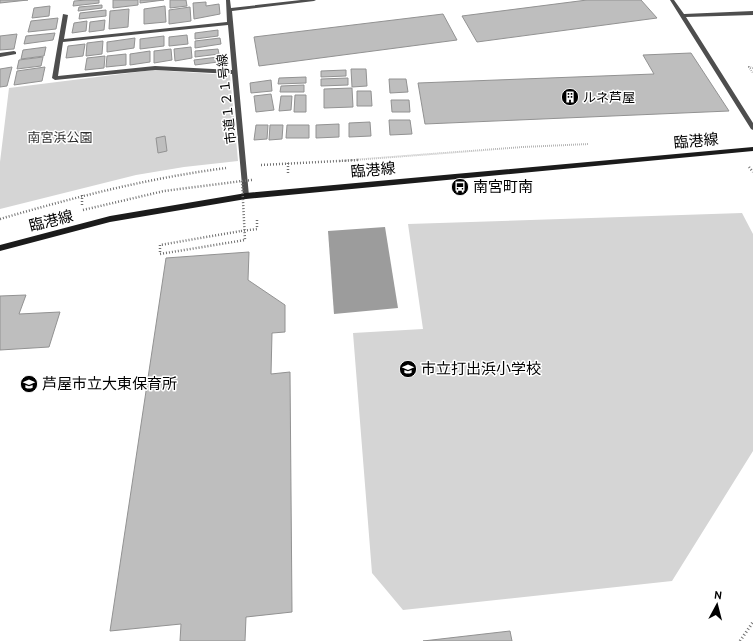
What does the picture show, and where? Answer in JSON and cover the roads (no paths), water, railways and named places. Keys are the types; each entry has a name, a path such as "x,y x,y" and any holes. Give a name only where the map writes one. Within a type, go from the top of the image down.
{"street":[{"name":"市道１２１号線","path":"228,0 246,196"},
{"path":"228,10 314,0"},
{"path":"672,0 753,128"},
{"path":"682,16 753,13"},
{"path":"65,15 55,78 154,68 234,72"},
{"path":"61,41 229,23"},
{"path":"0,55 14,53"},
{"name":"臨港線","path":"0,248 110,219 246,196 753,148"}],"place":[{"name":"ルネ芦屋","path":"570,97"},
{"name":"南宮町南","path":"460,187"},
{"name":"市立打出浜小学校","path":"408,369"},
{"name":"芦屋市立大東保育所","path":"29,384"}],"park label":[{"name":"南宮浜公園","path":"60,137"}]}
